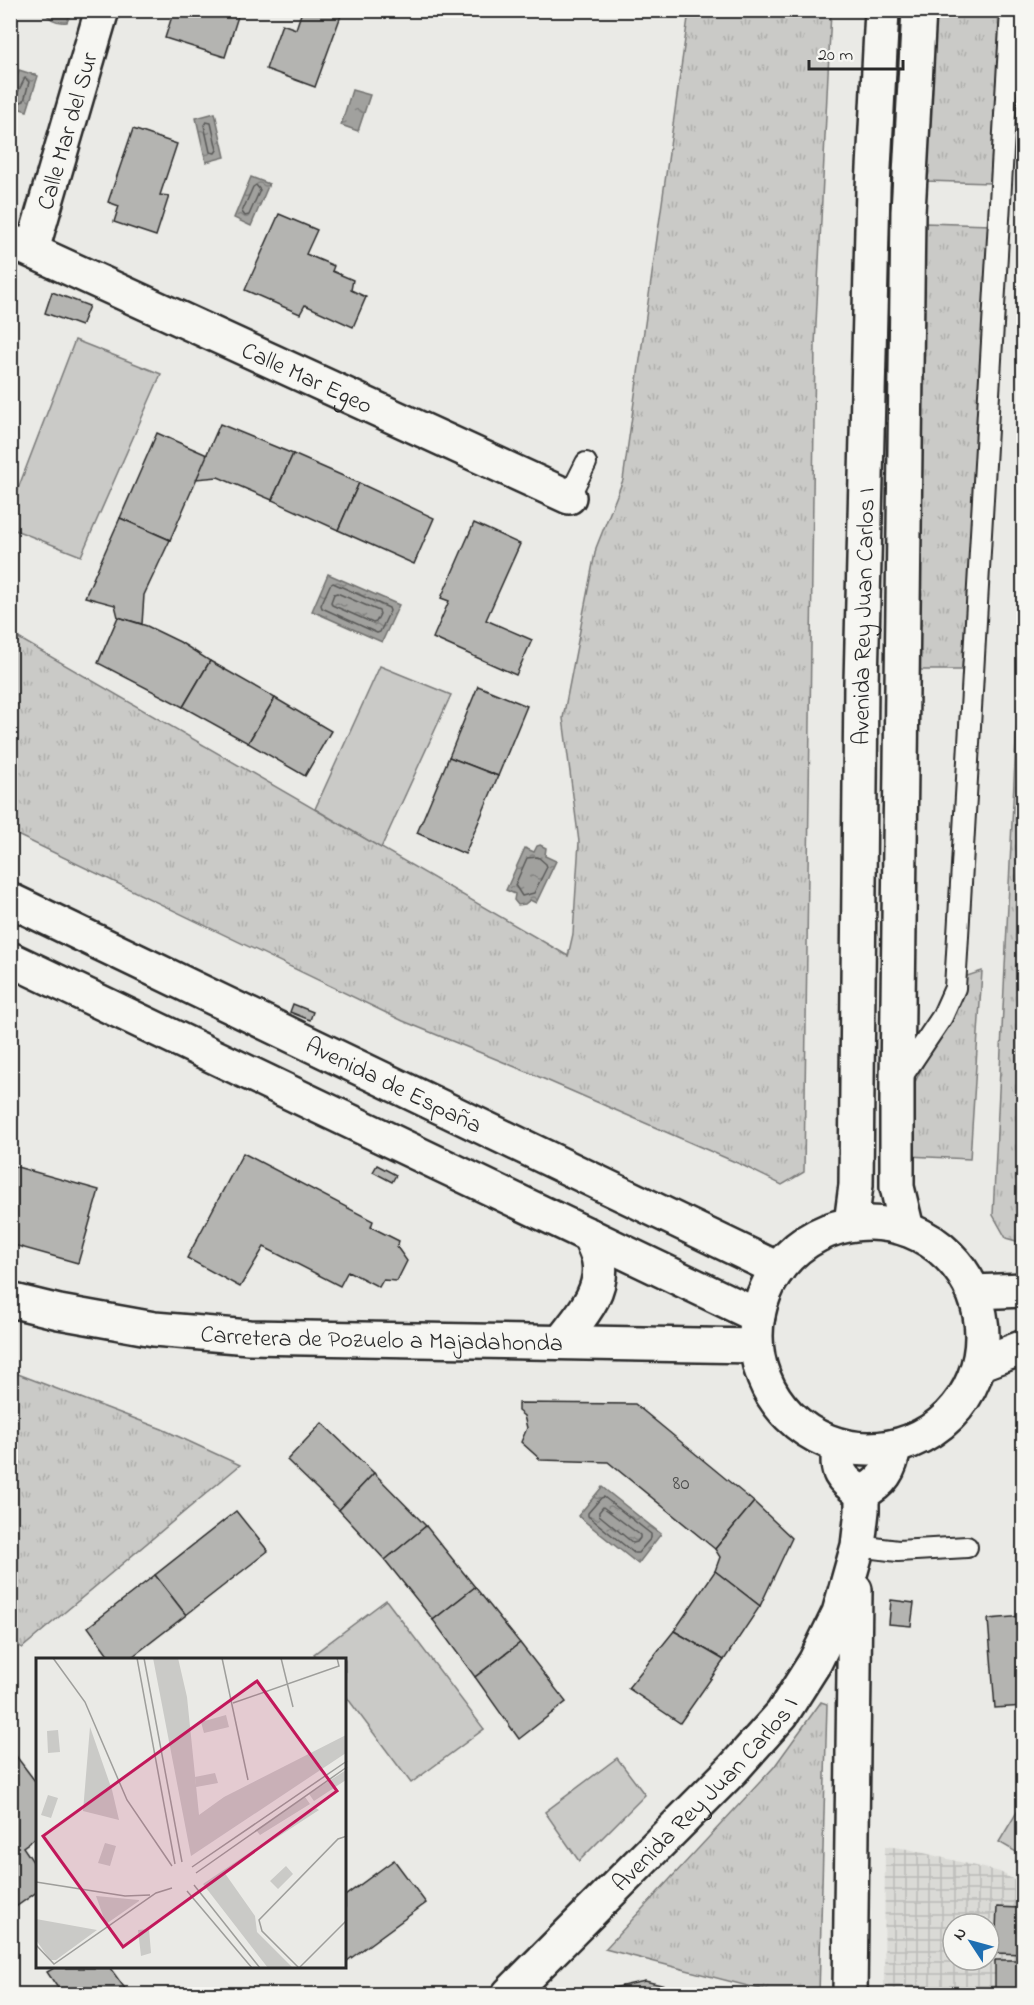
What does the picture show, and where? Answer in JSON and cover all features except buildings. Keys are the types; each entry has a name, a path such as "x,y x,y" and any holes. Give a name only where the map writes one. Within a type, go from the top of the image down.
{"street":[{"name":"Calle Mar del Sur","path":"21,245 102,10"},
{"name":"Avenida Rey Juan Carlos I","path":"851,1224 855,1185 861,683 873,188 882,10"},
{"name":"Avenida Rey Juan Carlos I","path":"907,1229 897,1187 897,1083 908,212 919,10"},
{"name":"Calle Mar Egeo","path":"21,245 569,497"},
{"name":"Avenida de España","path":"10,900 778,1269"},
{"path":"10,959 589,1235 757,1331"},
{"path":"879,1223 907,1229 935,1244 958,1265 974,1292 981,1316 979,1364 967,1393 948,1418 923,1436 894,1447 867,1450 840,1446 814,1436 792,1419 774,1398 762,1373 757,1331 765,1291 778,1269 810,1240 851,1224 879,1223"},
{"path":"562,1341 593,1299 599,1282 599,1261 589,1235"},
{"path":"974,1292 1023,1290"},
{"name":"Carretera de Pozuelo a Majadahonda","path":"10,1300 59,1312 154,1329 249,1337 562,1341 757,1331"},
{"path":"979,1364 1023,1347"},
{"path":"840,1446 837,1456 838,1468 845,1482 862,1493 877,1485 888,1469 894,1447"},
{"name":"Avenida Rey Juan Carlos I","path":"850,1995 857,1554 862,1493"},
{"name":"Avenida Rey Juan Carlos I","path":"509,1995 733,1769 782,1714 815,1662 839,1613 857,1554"}],"lane":[{"path":"897,1083 942,1017 955,988 1011,10"},
{"name":"Calle Mar Egeo","path":"569,497 586,463"},
{"path":"857,1554 968,1547"}],"shaded area":[{"path":"885,1846 908,1849 1000,1872 1023,1885 1023,1994 884,1994"}],"green space":[{"path":"689,11 831,11 815,345 804,1172 782,1185 742,1165 530,1073 403,1021 11,832 10,633 568,956 573,934 579,842 563,718 596,548 623,480"},
{"path":"935,11 1001,11 990,183 926,181"},
{"path":"924,223 991,225 962,670 912,670"},
{"path":"75,340 161,374 81,556 10,528 11,507"},
{"path":"1023,596 1024,1002 1020,1055 1024,1056 1023,1243 1006,1238 993,1215"},
{"path":"380,666 451,695 381,848 315,809"},
{"path":"982,971 970,1159 908,1156 909,1109 914,1084 929,1053 946,1031 964,977"},
{"path":"10,1371 162,1429 240,1465 22,1648 10,1637"},
{"path":"386,1600 484,1729 411,1783 346,1696 346,1658 317,1658 314,1654"},
{"path":"821,1702 827,1704 819,1994 779,1994 605,1949 774,1767"},
{"path":"617,1758 645,1795 579,1861 545,1812"},
{"path":"1023,1802 1023,1856 999,1842"}],"water":[{"path":"44,10 72,11 67,22 63,22 51,19"},
{"path":"19,70 38,76 27,111 11,106"},
{"path":"352,90 370,95 358,131 341,125"},
{"path":"215,113 225,157 206,162 196,118"},
{"path":"251,177 269,184 251,226 234,218"},
{"path":"328,574 399,605 382,642 312,611"},
{"path":"540,845 546,848 545,856 556,861 536,903 530,900 518,905 514,900 515,894 506,890 525,848 534,852"},
{"path":"602,1487 661,1534 638,1564 578,1516"}]}
